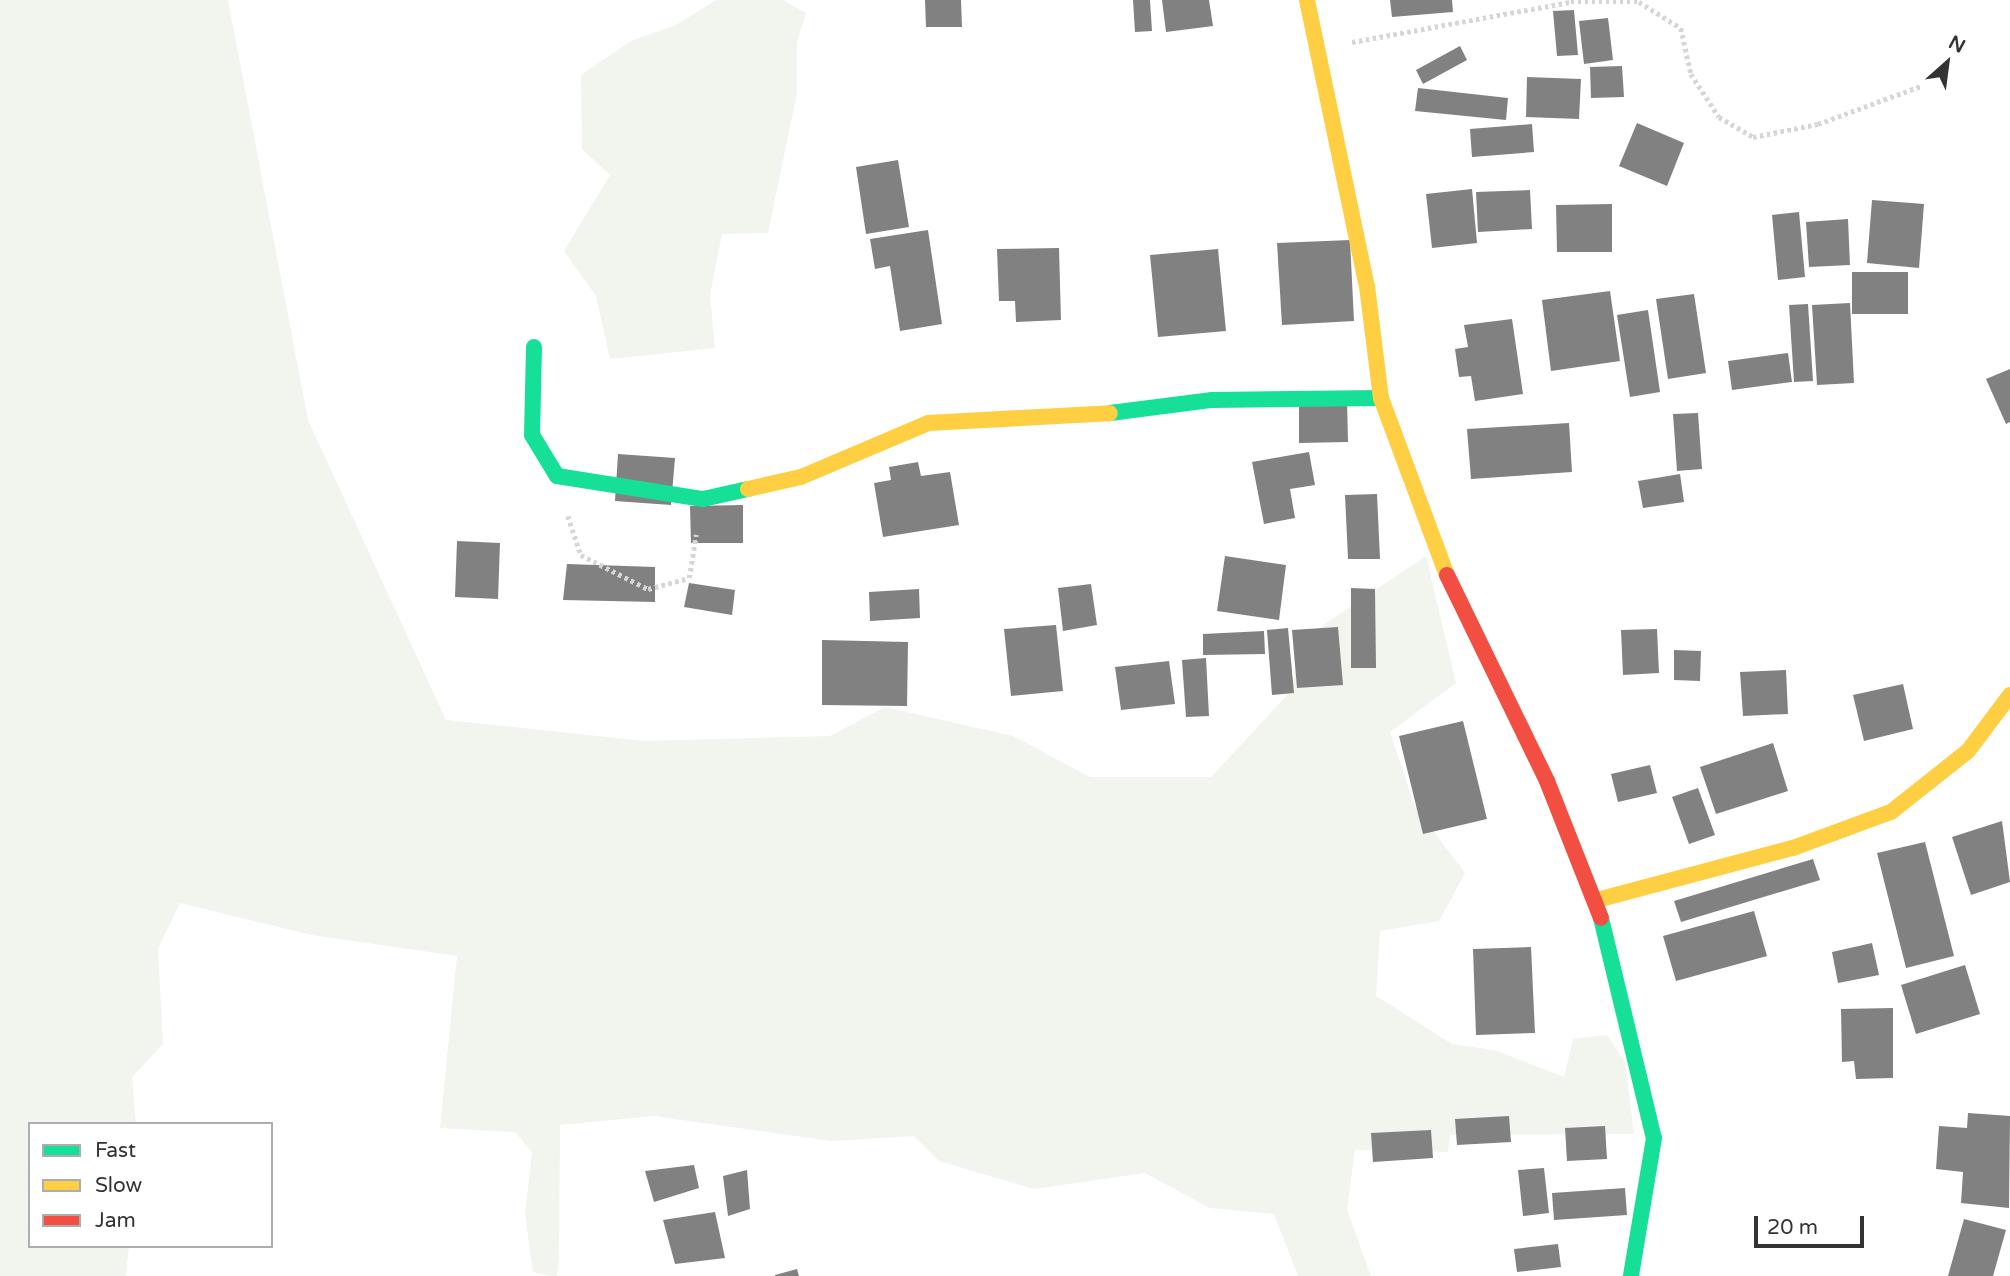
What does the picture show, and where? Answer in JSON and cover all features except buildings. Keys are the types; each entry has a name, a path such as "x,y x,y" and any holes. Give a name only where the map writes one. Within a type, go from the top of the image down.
{"street":[{"path":"1307,0 1320,48 1367,286 1381,398 1458,605 1547,781 1597,900 1654,1138 1631,1276"},
{"path":"534,347 532,435 557,476 703,499 801,477 929,423 1059,419 1212,401 1381,398"},
{"path":"1597,900 1793,848 1891,813 1968,751 2010,695"}],"path":[{"path":"1320,48 1558,4 1640,2 1681,28 1691,74 1719,117 1754,137 1818,124 1921,86"},
{"path":"589,483 566,508 581,555 648,589 689,578 703,499"}],"shaded area":[{"path":"0,0 228,0 308,420 446,720 644,741 830,736 885,707 1013,736 1090,777 1211,777 1291,691 1301,640 1426,556 1456,683 1390,732 1415,807 1465,873 1439,921 1380,931 1376,996 1452,1044 1494,1050 1564,1077 1573,1039 1607,1035 1625,1062 1634,1134 1450,1135 1448,1152 1355,1150 1347,1210 1371,1276 1298,1276 1274,1214 1210,1208 1145,1173 1034,1189 939,1161 914,1136 832,1141 654,1116 560,1125 559,1258 557,1276 550,1276 533,1272 525,1214 532,1152 515,1132 440,1128 457,956 311,935 180,903 158,949 163,1044 132,1077 136,1122 28,1122 28,1248 129,1248 126,1276 0,1276"},
{"path":"716,0 783,0 806,13 797,42 797,93 768,233 722,234 710,295 715,348 610,359 596,296 564,251 610,175 582,149 581,75 631,41 676,25"}],"traffic: fast":[{"path":"534,347 532,435 557,476 703,499 748,489"},
{"path":"1110,413 1212,400 1381,398"},
{"path":"1601,918 1654,1138 1631,1276"}],"traffic: slow":[{"path":"1307,0 1367,286 1381,398 1447,575"},
{"path":"748,489 801,477 928,423 1110,413"},
{"path":"1597,900 1793,848 1891,812 1968,751 2010,695"}],"traffic: jam":[{"path":"1447,575 1547,781 1601,918"}]}
